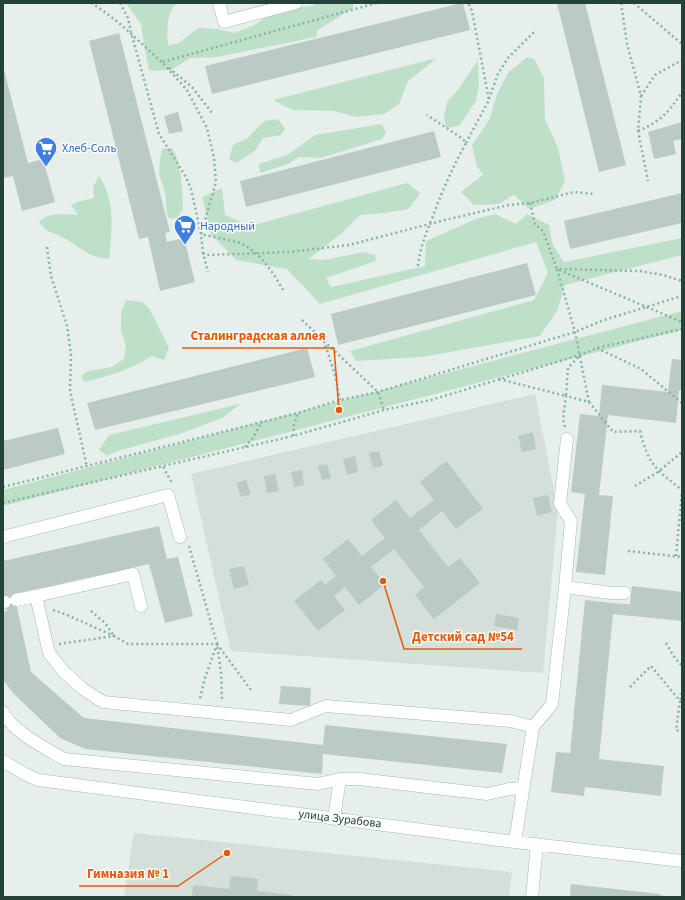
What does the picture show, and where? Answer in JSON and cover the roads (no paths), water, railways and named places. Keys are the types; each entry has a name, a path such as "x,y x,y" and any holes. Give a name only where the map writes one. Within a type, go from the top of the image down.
{"street":[{"path":"219,3 224,22 296,3"},
{"path":"515,842 533,727 552,704 571,520 560,504 568,439"},
{"path":"3,537 168,495 184,539"},
{"path":"8,601 133,574 141,606"},
{"path":"565,587 611,593 626,592"},
{"path":"36,596 49,653 64,672 83,689 103,702 291,720 326,706 511,721 533,727"},
{"path":"3,712 7,719 33,741 64,759 318,784 340,779 359,779 487,794 508,789 523,788"},
{"name":"улица Зурабова","path":"3,761 38,780 515,842 682,861"},
{"path":"3,771 38,780"},
{"path":"334,818 340,779"},
{"path":"532,897 537,844"}],"tunnel":[{"path":"624,615 625,604"}],"place":[{"name":"Хлеб-Соль","path":"46,168"},
{"name":"Народный","path":"185,246"},
{"name":"Сталинградская аллея","path":"339,410"},
{"name":"Детский сад №54","path":"383,581"},
{"name":"Гимназия № 1","path":"227,853"}]}
